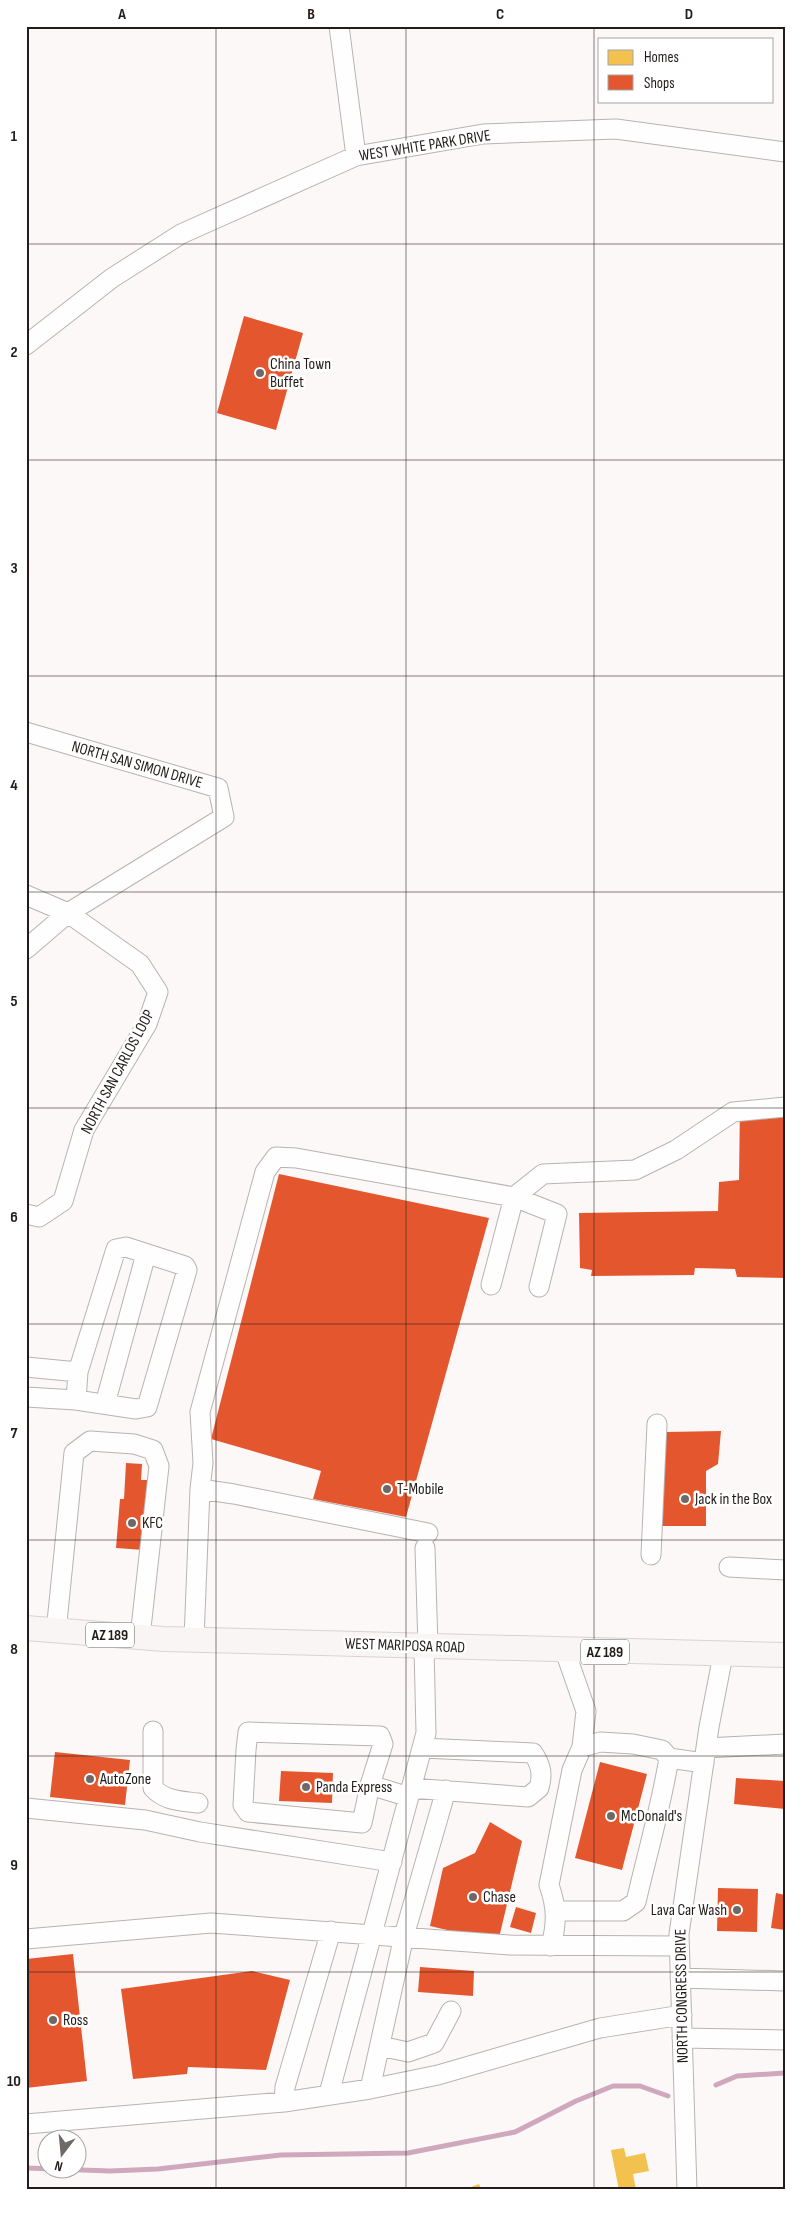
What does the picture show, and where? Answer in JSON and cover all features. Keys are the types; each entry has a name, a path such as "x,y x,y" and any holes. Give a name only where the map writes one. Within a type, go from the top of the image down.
{"main road":[{"name":"WEST MARIPOSA ROAD","path":"26,1628 56,1632 194,1639 785,1656"}],"street":[{"path":"339,26 356,156"},
{"name":"WEST WHITE PARK DRIVE","path":"26,345 112,278 181,234 356,156 483,134 616,129 785,152"},
{"name":"NORTH SAN SIMON DRIVE","path":"26,732 218,788 224,816 68,913 26,948"},
{"path":"26,896 68,913"},
{"name":"NORTH SAN CARLOS LOOP","path":"26,1214 39,1216 63,1201 84,1130 147,1024 158,992 140,964 68,913"},
{"path":"491,1285 514,1197 543,1174 635,1170 676,1150 733,1112 785,1108"},
{"path":"194,1639 200,1489 203,1463 200,1412 265,1172 276,1157 296,1158 514,1197 557,1214 539,1287"},
{"path":"26,1397 76,1400 136,1409 147,1407 187,1270 185,1266 126,1247 116,1249 78,1372 76,1400"},
{"path":"105,1404 146,1254"},
{"path":"26,1367 78,1372"},
{"path":"651,1555 657,1424"},
{"path":"56,1632 74,1453 90,1441 134,1444 153,1450 159,1466 140,1637"},
{"path":"200,1489 234,1494 427,1541 426,1733 347,2022 330,2090 332,2094"},
{"path":"729,1567 785,1570"},
{"path":"551,1946 556,1926 556,1911 555,1902 548,1885 572,1770 582,1747 586,1711 565,1651"},
{"name":"NORTH CONGRESS DRIVE","path":"687,2190 678,1946 705,1756 723,1655"},
{"path":"153,1731 153,1788 160,1795 171,1800 198,1803"},
{"path":"248,1812 362,1823 370,1785 383,1744 380,1736 248,1732 243,1805 248,1812 248,1840"},
{"path":"582,1747 600,1742 634,1744 662,1750 669,1758"},
{"path":"669,1758 705,1756 785,1744"},
{"path":"370,1785 410,1793 446,1790 528,1797 540,1788 542,1776 539,1762 533,1753 422,1748"},
{"path":"556,1911 624,1911 636,1902 663,1795 669,1758"},
{"path":"540,1788 567,1797"},
{"path":"370,2089 404,1936 446,1790"},
{"path":"26,1808 145,1820 200,1832 392,1862"},
{"path":"310,1818 312,1849"},
{"path":"26,1939 211,1923 404,1936 510,1946 678,1946"},
{"path":"284,2102 285,2086 332,1931"},
{"path":"680,1978 785,1981"},
{"path":"380,2046 408,2052 434,2043 451,2011"},
{"path":"26,2124 284,2102 370,2089 438,2075 600,2028 682,2015"},
{"path":"682,2038 785,2040"}],"building: Homes":[{"path":"624,2148 626,2157 645,2153 649,2171 633,2174 636,2190 619,2190 611,2150"},
{"path":"479,2184 482,2190 472,2190 471,2187"}],"building: Shops":[{"name":"China Town Buffet","path":"244,316 303,333 276,430 217,413"},
{"path":"740,1104 785,1104 785,1278 737,1277 735,1269 695,1268 694,1275 591,1276 592,1270 580,1268 579,1213 718,1211 719,1182 739,1180"},
{"path":"279,1174 489,1218 406,1517 313,1499 321,1471 211,1439"},
{"name":"Jack in the Box","path":"721,1431 718,1464 706,1471 706,1526 662,1526 665,1432"},
{"name":"KFC","path":"126,1463 142,1464 141,1480 149,1480 144,1550 116,1548 120,1499 124,1499"},
{"name":"AutoZone","path":"55,1752 130,1760 125,1805 50,1797"},
{"path":"600,1762 647,1774 622,1870 575,1858"},
{"name":"Panda Express","path":"281,1771 333,1773 332,1803 279,1801"},
{"path":"736,1778 785,1781 785,1809 734,1804"},
{"name":"Chase","path":"490,1822 522,1841 498,1942 430,1926 443,1868 475,1853"},
{"name":"Lava Car Wash","path":"718,1888 758,1889 757,1932 717,1931"},
{"path":"776,1893 785,1895 785,1930 771,1928"},
{"path":"516,1907 536,1913 531,1933 510,1927"},
{"name":"Ross","path":"73,1954 87,2081 26,2088 26,1959"},
{"path":"420,1967 474,1971 473,1996 418,1992"},
{"path":"252,1971 290,1980 266,2070 188,2067 187,2074 133,2079 121,1989"}],"waterway":[{"path":"716,2085 737,2076 785,2073"},
{"path":"26,2168 110,2171 158,2169 281,2155 408,2153 515,2132 576,2101 613,2086 640,2086 668,2096"}],"place":[{"name":"China Town Buffet","path":"260,373"},
{"name":"T-Mobile","path":"387,1489"},
{"name":"Jack in the Box","path":"685,1499"},
{"name":"KFC","path":"132,1523"},
{"name":"AutoZone","path":"90,1779"},
{"name":"Panda Express","path":"306,1787"},
{"name":"McDonald's","path":"611,1816"},
{"name":"Chase","path":"473,1897"},
{"name":"Lava Car Wash","path":"737,1910"},
{"name":"Ross","path":"53,2020"}]}
